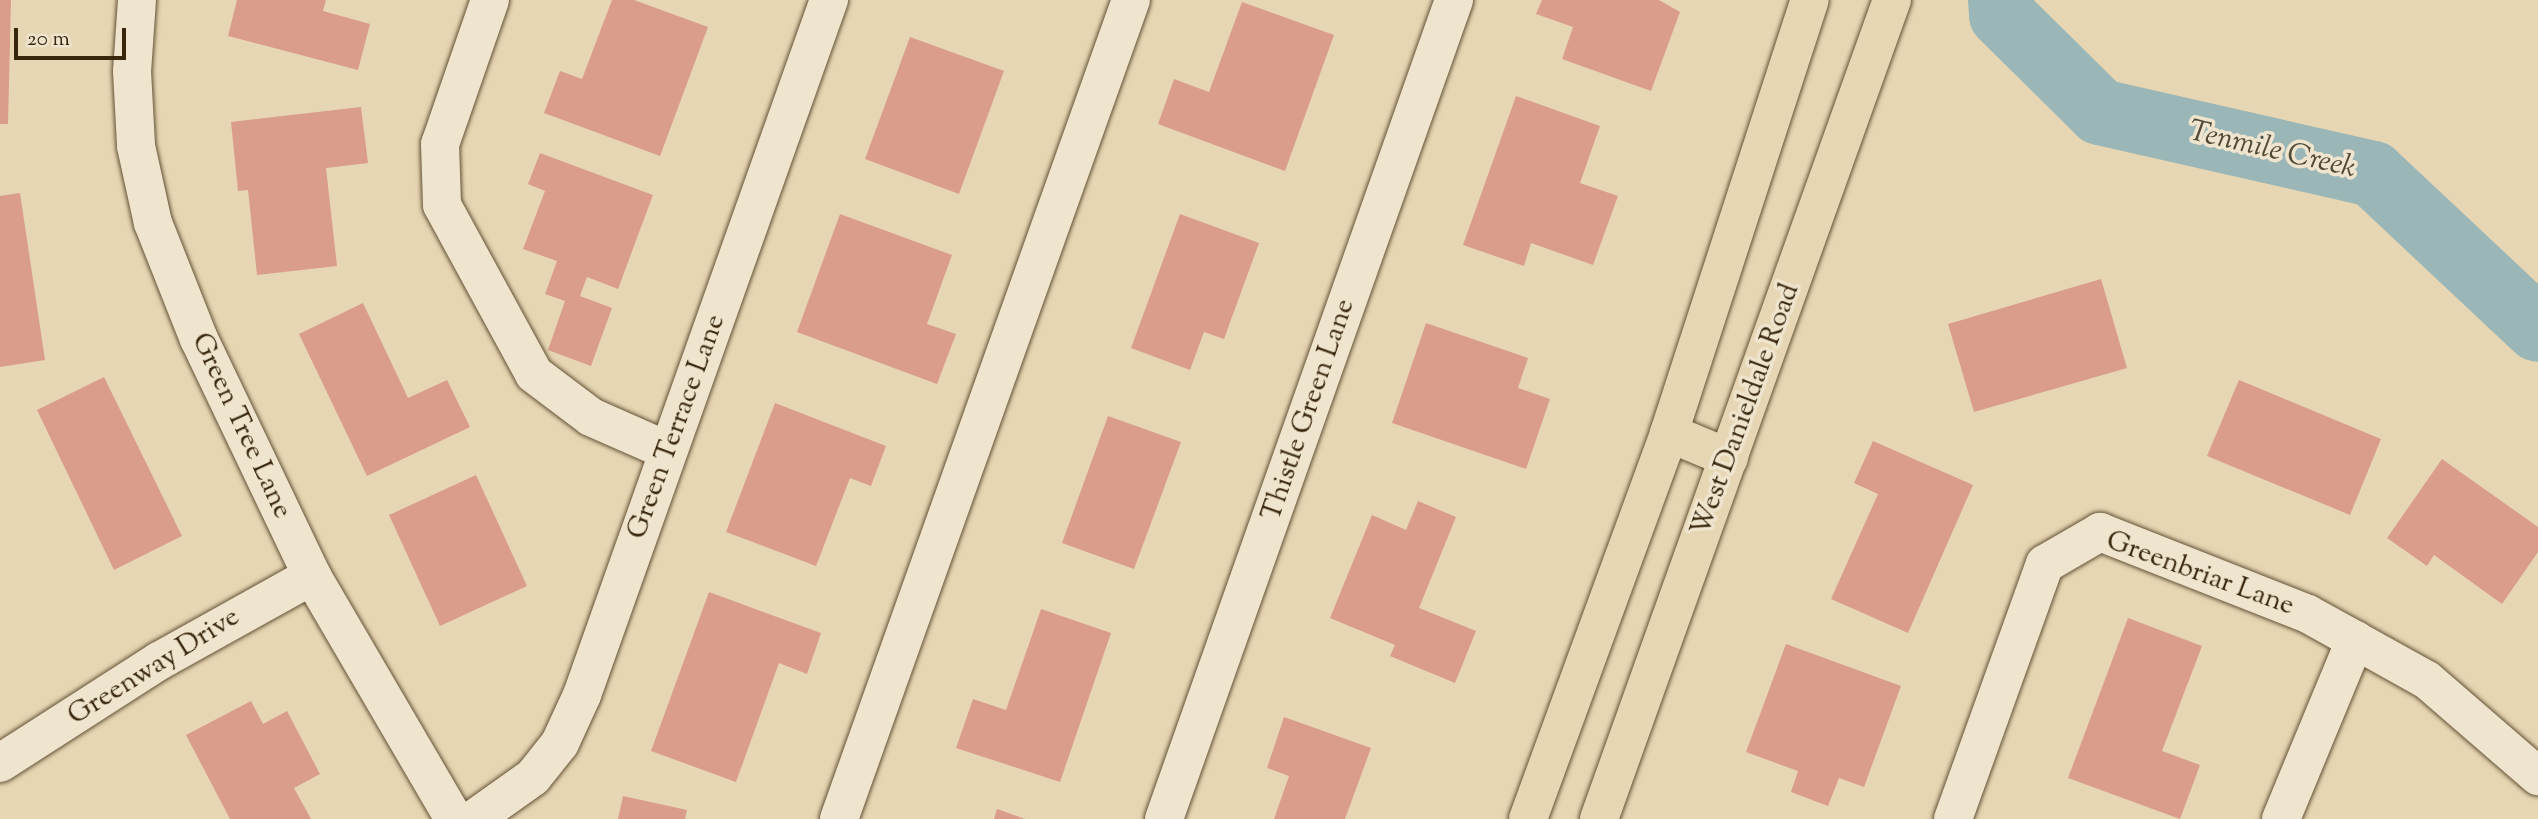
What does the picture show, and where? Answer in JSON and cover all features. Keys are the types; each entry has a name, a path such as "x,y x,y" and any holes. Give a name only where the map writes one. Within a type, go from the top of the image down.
{"main road":[{"path":"1528,819 1669,433 1810,0"},
{"name":"West Danieldale Road","path":"1599,819 1892,0"},
{"path":"1669,433 1729,458"}],"street":[{"name":"Green Tree Lane","path":"137,0 132,71 136,146 153,223 199,339 312,576 454,819"},
{"path":"490,0 440,144 442,205 534,374 591,417 668,451"},
{"name":"Green Terrace Lane","path":"474,819 533,777 561,743 829,0"},
{"path":"839,819 1131,0"},
{"name":"Thistle Green Lane","path":"1164,819 1454,0"},
{"name":"Greenbriar Lane","path":"1953,819 2045,564 2100,532 2308,614 2356,640 2427,680 2538,776"},
{"name":"Greenway Drive","path":"0,763 170,654 312,576"},
{"path":"2281,819 2356,640"}],"building":[{"path":"0,0 11,0 8,124 0,124"},
{"path":"237,0 326,0 323,11 370,24 358,70 228,36"},
{"path":"612,0 634,0 708,27 660,156 544,113 560,71 582,79"},
{"path":"1542,0 1659,0 1680,12 1651,91 1562,59 1573,27 1536,14"},
{"path":"1242,2 1334,35 1285,171 1158,124 1174,79 1209,92"},
{"path":"910,37 1004,71 959,194 865,159"},
{"path":"1516,96 1600,126 1580,183 1618,196 1593,265 1531,243 1524,266 1463,245"},
{"path":"361,107 368,163 326,168 337,266 257,275 248,190 238,191 231,122"},
{"path":"540,153 653,195 618,289 587,277 580,296 612,308 591,366 548,350 565,301 545,294 557,261 523,249 545,191 528,184"},
{"path":"20,193 45,360 0,367 0,196"},
{"path":"840,214 952,255 927,324 956,334 937,384 797,332"},
{"path":"1180,214 1259,243 1224,339 1204,332 1190,370 1131,348"},
{"path":"2101,279 2127,368 1974,412 1948,324"},
{"path":"363,303 408,398 447,380 470,427 367,476 299,334"},
{"path":"1426,323 1528,358 1518,388 1550,399 1526,469 1392,423"},
{"path":"104,377 182,536 114,570 37,410"},
{"path":"2239,380 2381,439 2350,515 2207,456"},
{"path":"775,403 886,446 871,486 850,478 816,566 726,532"},
{"path":"1108,416 1181,442 1134,569 1062,543"},
{"path":"1873,441 1973,485 1908,633 1831,599 1878,494 1854,483"},
{"path":"2442,459 2538,527 2538,552 2502,604 2434,555 2427,566 2387,538"},
{"path":"476,475 527,586 440,626 389,515"},
{"path":"1418,501 1456,517 1419,608 1476,631 1455,683 1390,656 1395,645 1330,618 1372,515 1406,530"},
{"path":"709,592 821,633 807,674 779,663 736,782 651,751"},
{"path":"1041,609 1111,633 1060,782 956,748 973,699 1006,710"},
{"path":"2128,618 2202,646 2162,751 2200,765 2180,819 2068,778"},
{"path":"1786,644 1901,686 1864,787 1839,778 1828,806 1791,792 1798,771 1746,752"},
{"path":"251,701 263,724 287,711 320,774 294,788 311,819 230,819 186,735"},
{"path":"1284,717 1371,748 1345,819 1274,819 1289,776 1267,768"},
{"path":"623,796 687,810 685,819 618,819"},
{"path":"997,809 1025,819 994,819"}],"waterway":[{"name":"Tenmile Creek","path":"2001,0 2002,15 2100,112 2373,174 2538,329"}]}
